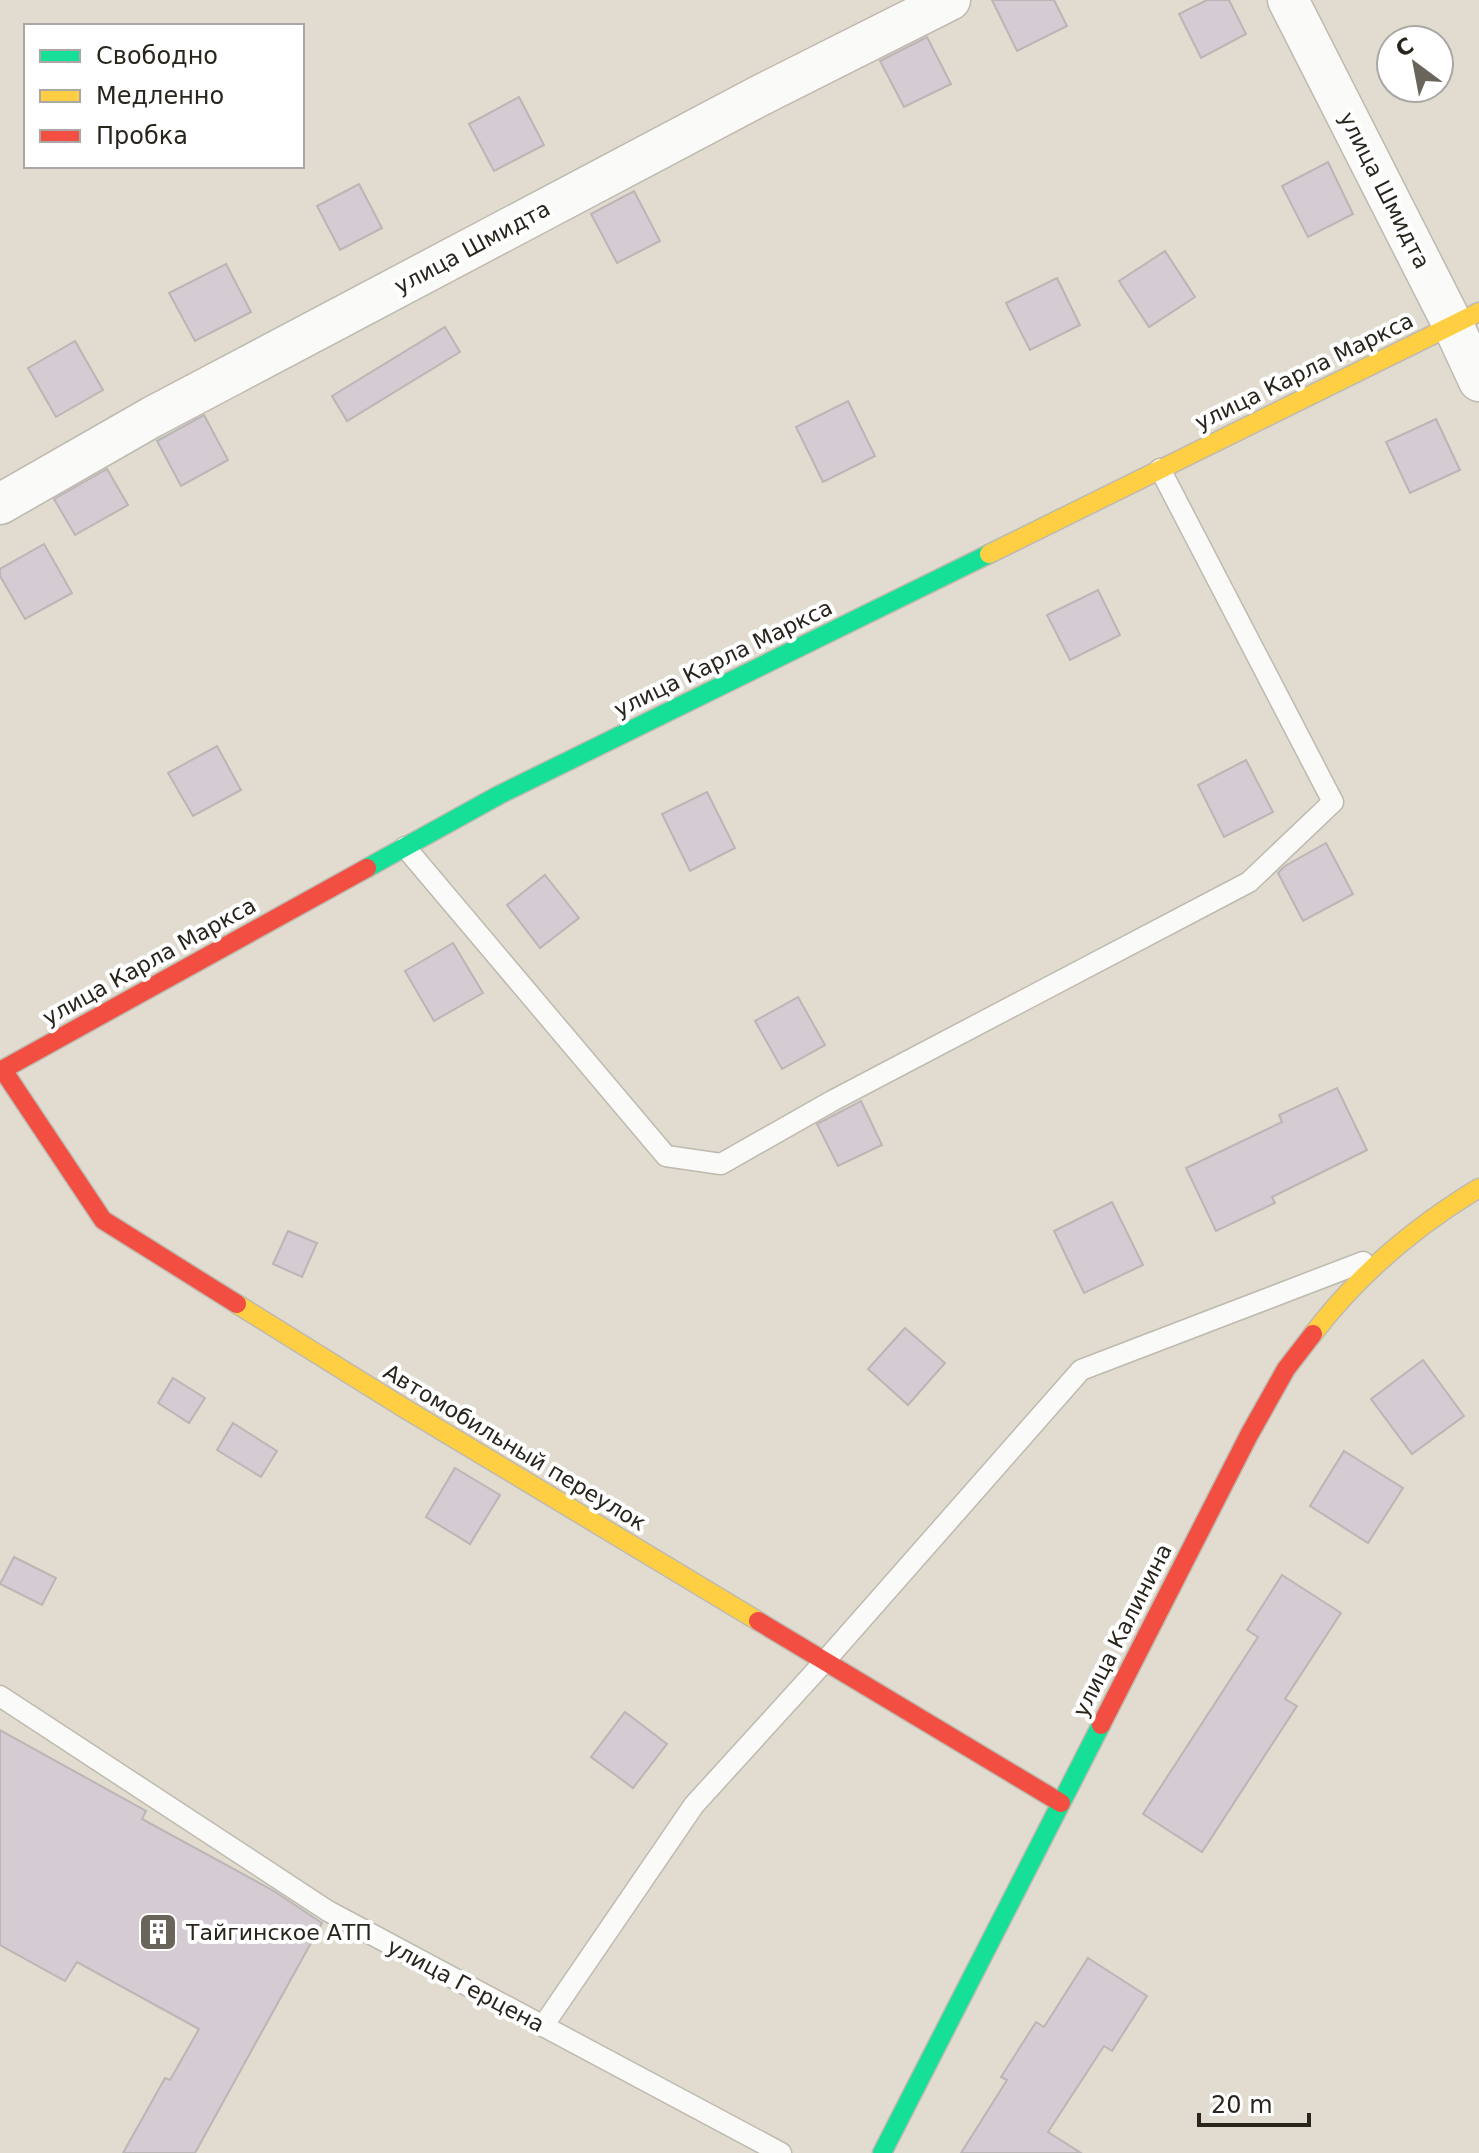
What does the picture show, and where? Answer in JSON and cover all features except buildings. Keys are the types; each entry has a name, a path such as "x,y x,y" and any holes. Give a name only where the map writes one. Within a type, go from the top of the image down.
{"street":[{"name":"улица Шмидта","path":"0,504 152,417 761,95 950,0"},
{"name":"улица Шмидта","path":"1288,0 1466,318 1479,381"},
{"name":"улица Карла Маркса","path":"1,1070 499,795 1466,318"},
{"name":"Автомобильный переулок","path":"1,1070 103,1220 404,1408 1061,1803"},
{"name":"улица Калинина","path":"882,2153 1241,1449 1286,1369 1338,1301 1393,1250 1451,1205 1479,1188"}],"lane":[{"path":"405,847 666,1156 721,1164 846,1094 1249,882 1333,802 1160,469"},
{"path":"543,2026 694,1805 1081,1370 1393,1250"},
{"name":"улица Герцена","path":"0,1696 328,1911 781,2153"}],"traffic: fast":[{"path":"367,868 499,795 989,554"},
{"path":"882,2153 1101,1725"}],"traffic: slow":[{"path":"989,554 1479,312"},
{"path":"1313,1334 1330,1312 1389,1253 1479,1188"},
{"path":"237,1304 758,1621"}],"traffic: jam":[{"path":"0,1071 367,868"},
{"path":"3,1070 103,1220 237,1304"},
{"path":"1101,1725 1249,1435 1286,1369 1313,1334"},
{"path":"758,1621 1061,1803"}],"place":[{"name":"Тайгинское АТП","path":"158,1932"}]}
